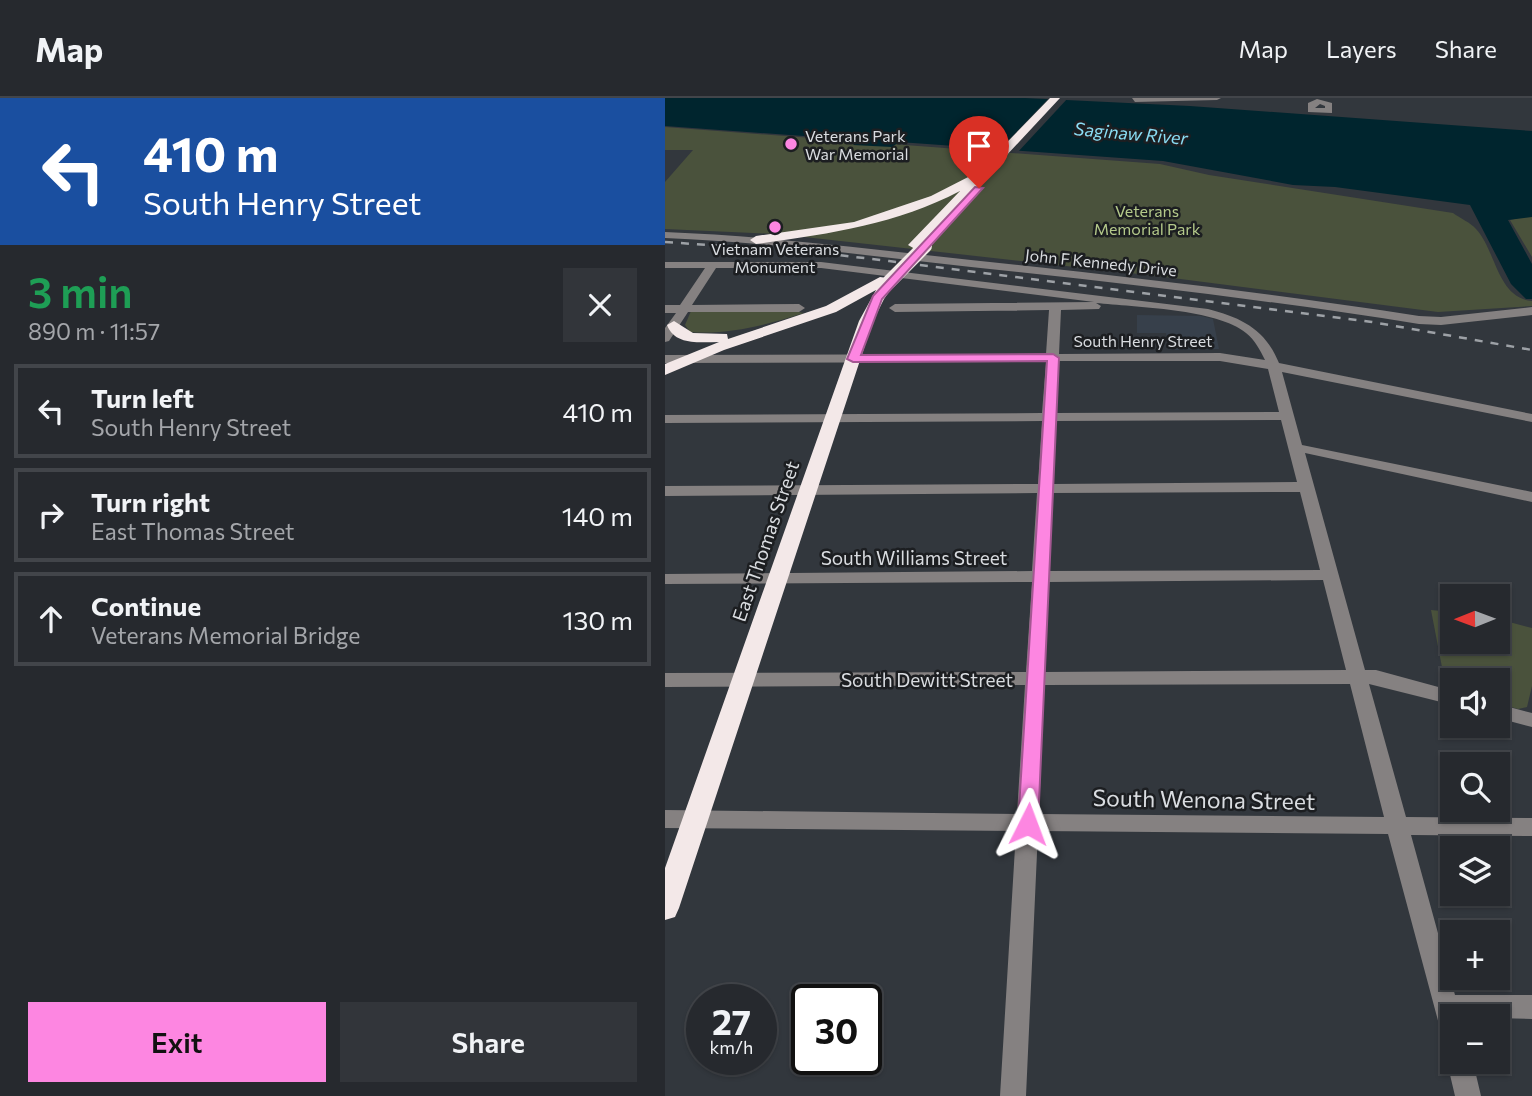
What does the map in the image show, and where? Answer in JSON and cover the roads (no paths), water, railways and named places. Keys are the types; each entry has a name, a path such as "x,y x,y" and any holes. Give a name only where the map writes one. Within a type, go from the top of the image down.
{"highway":[{"path":"665,370 685,359 847,303 885,281 1055,98"},
{"path":"757,240 835,230 898,214 945,194 988,171 1063,98"},
{"name":"East Thomas Street","path":"665,908 866,321 885,281"},
{"path":"674,325 677,332 684,335 707,338 773,328"}],"street":[{"path":"1138,101 1217,98"},
{"name":"John F Kennedy Drive","path":"665,235 757,240 1268,296 1419,320 1441,321 1532,311"},
{"path":"665,265 821,265 1208,313 1238,321 1256,332 1264,343 1273,366 1444,1004"},
{"path":"665,338 712,265"},
{"path":"895,308 1095,306"},
{"path":"1013,1096 1055,307"},
{"path":"665,309 799,308"},
{"name":"South Henry Street","path":"665,359 1220,357 1532,418"},
{"path":"665,419 1286,416"},
{"path":"1296,449 1310,449 1532,497"},
{"path":"665,491 1305,487"},
{"name":"South Williams Street","path":"665,579 1331,575"},
{"name":"South Dewitt Street","path":"665,680 1376,677 1440,694"},
{"path":"1510,714 1532,720"},
{"name":"South Wenona Street","path":"665,820 1532,827"},
{"path":"1510,1007 1532,1007"},
{"path":"1463,1074 1468,1096"}],"water":[{"name":"Saginaw River","path":"665,98 1025,98 1190,106 1532,131 1532,217 1508,220 1532,264 1532,299 1526,299 1511,284 1470,205 1335,187 1293,185 1163,161 899,142 892,147 853,145 859,140 665,126"}],"railway":[{"path":"665,242 812,252 889,261 1372,322 1532,350"}],"place":[{"name":"Veterans Park War Memorial","path":"791,144"},
{"name":"Vietnam Veterans Monument","path":"775,227"}],"park label":[{"name":"Veterans Memorial Park","path":"1147,219"}]}
